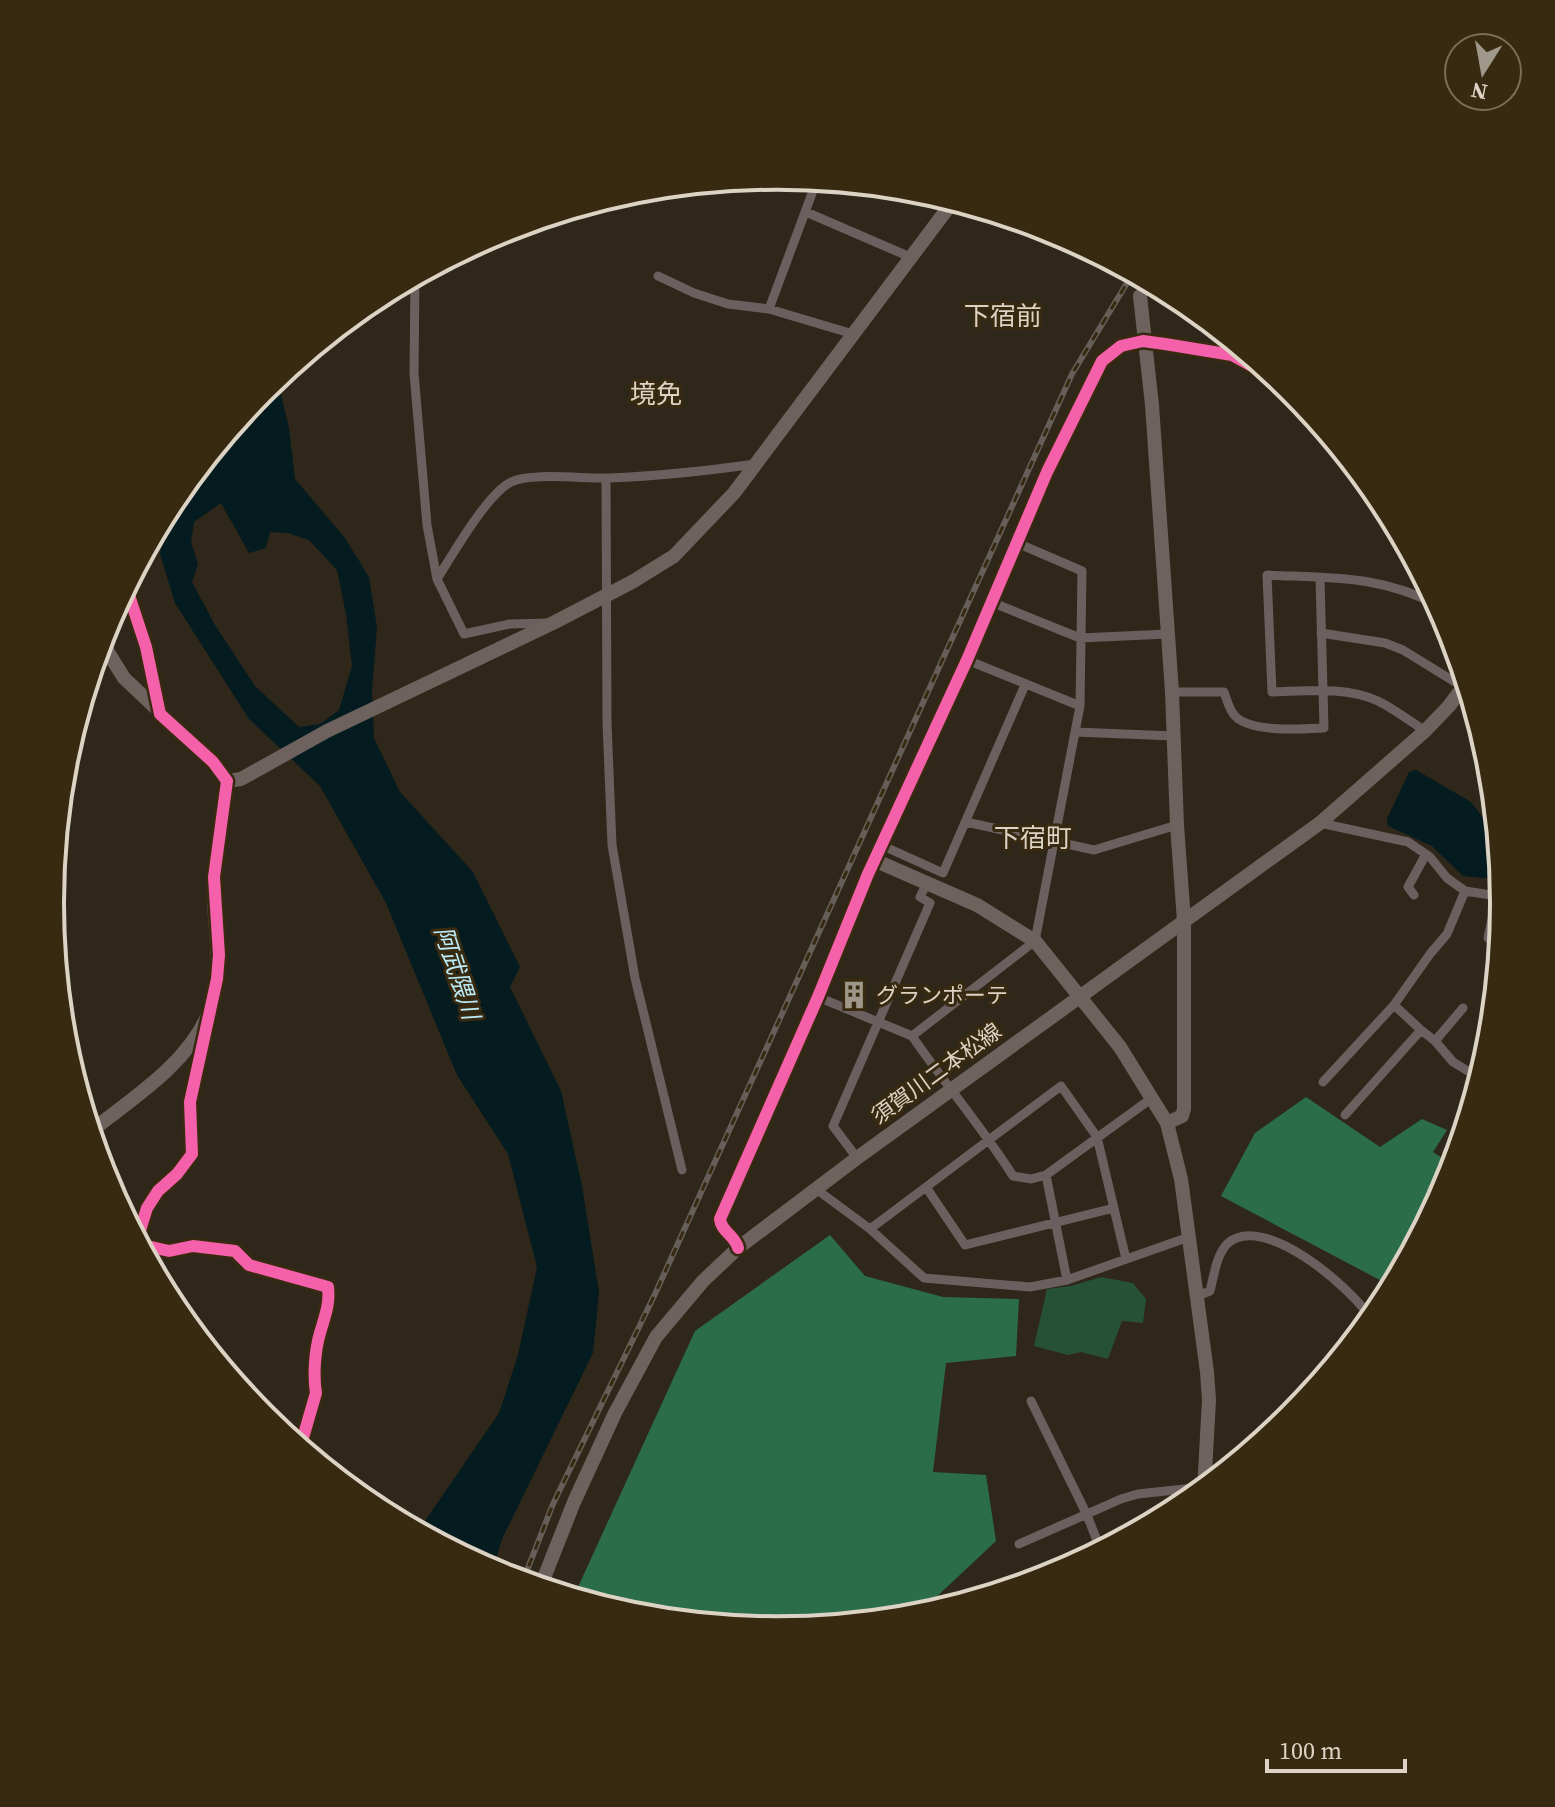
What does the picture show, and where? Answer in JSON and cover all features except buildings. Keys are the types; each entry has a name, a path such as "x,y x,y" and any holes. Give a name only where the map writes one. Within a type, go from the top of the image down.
{"street":[{"path":"769,309 813,192"},
{"path":"227,781 241,779 327,731 555,622 674,556 734,493 946,210"},
{"path":"806,212 910,257"},
{"path":"658,276 694,293 728,304 769,309 853,334"},
{"path":"415,290 414,373 427,525 437,579 464,634 510,624 555,622"},
{"path":"1140,296 1152,405 1184,921 1184,1109 1182,1116 1167,1123"},
{"path":"738,1248 736,1239 720,1225 720,1219 818,997 874,860 967,660 1065,432 1102,361 1121,346 1143,341 1237,358"},
{"path":"437,579 477,516 503,487 514,480 685,474 755,464"},
{"path":"606,478 605,595 612,845 635,978 682,1170"},
{"path":"912,1036 1035,941 1080,706 1082,571 1017,543"},
{"path":"1421,596 1383,583 1349,577 1267,575 1272,692 1360,694 1379,701 1425,731"},
{"path":"1172,692 1224,692 1238,720 1275,730 1324,728 1320,578"},
{"path":"991,602 1080,638 1168,634"},
{"path":"1321,633 1385,643 1454,678"},
{"path":"99,1125 165,1072 189,1046 207,1018 217,979 219,955 214,877 227,781 213,762 124,678 109,654"},
{"path":"967,660 1080,706"},
{"path":"881,845 943,873 1025,685"},
{"name":"須賀川二本松線","path":"544,1578 609,1426 656,1337 703,1281 738,1248 857,1158 1320,823 1425,731 1458,692"},
{"path":"1075,732 1174,736"},
{"path":"966,822 1094,850 1177,825"},
{"path":"1320,823 1408,842 1426,854 1447,878 1465,891 1491,895"},
{"path":"1414,895 1408,887 1426,854"},
{"path":"874,860 977,905 1035,941 1120,1047 1167,1123 1181,1179 1209,1400 1205,1475"},
{"path":"857,1158 833,1126 930,903 920,897 927,883"},
{"path":"1323,1082 1394,1005 1447,934 1465,891"},
{"path":"1488,938 1490,932"},
{"path":"818,997 912,1036 990,1140 1013,1176 1031,1179 1046,1175 1152,1098"},
{"path":"1394,1005 1435,1041 1453,1062 1470,1072"},
{"path":"1435,1041 1463,1008"},
{"path":"1345,1115 1421,1030"},
{"path":"870,1229 1061,1086 1097,1137 1126,1259"},
{"path":"1046,1175 1067,1280"},
{"path":"926,1187 965,1245 1114,1208"},
{"path":"816,1189 870,1229 924,1278 1030,1287 1067,1280 1189,1237"},
{"path":"1197,1296 1210,1291 1218,1259 1227,1244 1238,1238 1262,1237 1327,1272 1364,1310"},
{"path":"1031,1401 1097,1541"},
{"path":"1019,1544 1121,1499 1138,1494 1183,1491"}],"green space":[{"path":"1306,1097 1380,1147 1422,1119 1447,1130 1433,1152 1444,1159 1437,1177 1382,1281 1221,1196 1255,1133"},
{"path":"830,1235 865,1276 943,1297 1019,1299 1016,1356 946,1363 933,1472 986,1475 996,1541 934,1599 871,1611 778,1617 731,1615 638,1603 577,1588 695,1331"},
{"path":"1101,1277 1133,1283 1146,1299 1143,1323 1122,1321 1108,1359 1081,1352 1068,1355 1034,1346 1047,1289"}],"water":[{"name":"阿武隈川","path":"280,392 289,428 295,479 345,538 369,577 377,627 372,690 374,738 400,792 473,872 520,967 510,987 561,1091 582,1186 599,1292 593,1353 502,1539 496,1559 424,1523 499,1413 518,1355 537,1267 508,1154 457,1075 386,903 320,786 249,719 175,603 160,554 162,544 211,469","holes":["221,503 249,553 266,548 270,532 288,533 309,540 337,570 352,666 339,710 320,724 299,727 255,686 215,625 192,582 198,564 191,542 194,522"]},
{"path":"1416,770 1471,802 1486,821 1490,879 1463,876 1432,846 1388,826 1387,819 1409,772"}],"railway":[{"path":"527,1571 553,1504 655,1294 1072,374 1127,282"}],"cycle path":[{"path":"738,1248 720,1219 818,997 868,874 967,660 1047,472 1102,361 1121,346 1143,341 1237,358"},
{"path":"131,602 146,647 160,714 213,762 227,781 214,877 219,955 217,979 190,1102 192,1154 177,1174 158,1191 147,1208 142,1226"},
{"path":"153,1247 169,1251 193,1246 235,1251 249,1265 328,1287 328,1305 316,1355 316,1393 303,1437"}],"place":[{"name":"グランポーテ","path":"854,995"}],"district":[{"name":"下宿前","path":"1003,316"},
{"name":"境免","path":"656,394"},
{"name":"下宿町","path":"1033,838"}]}
